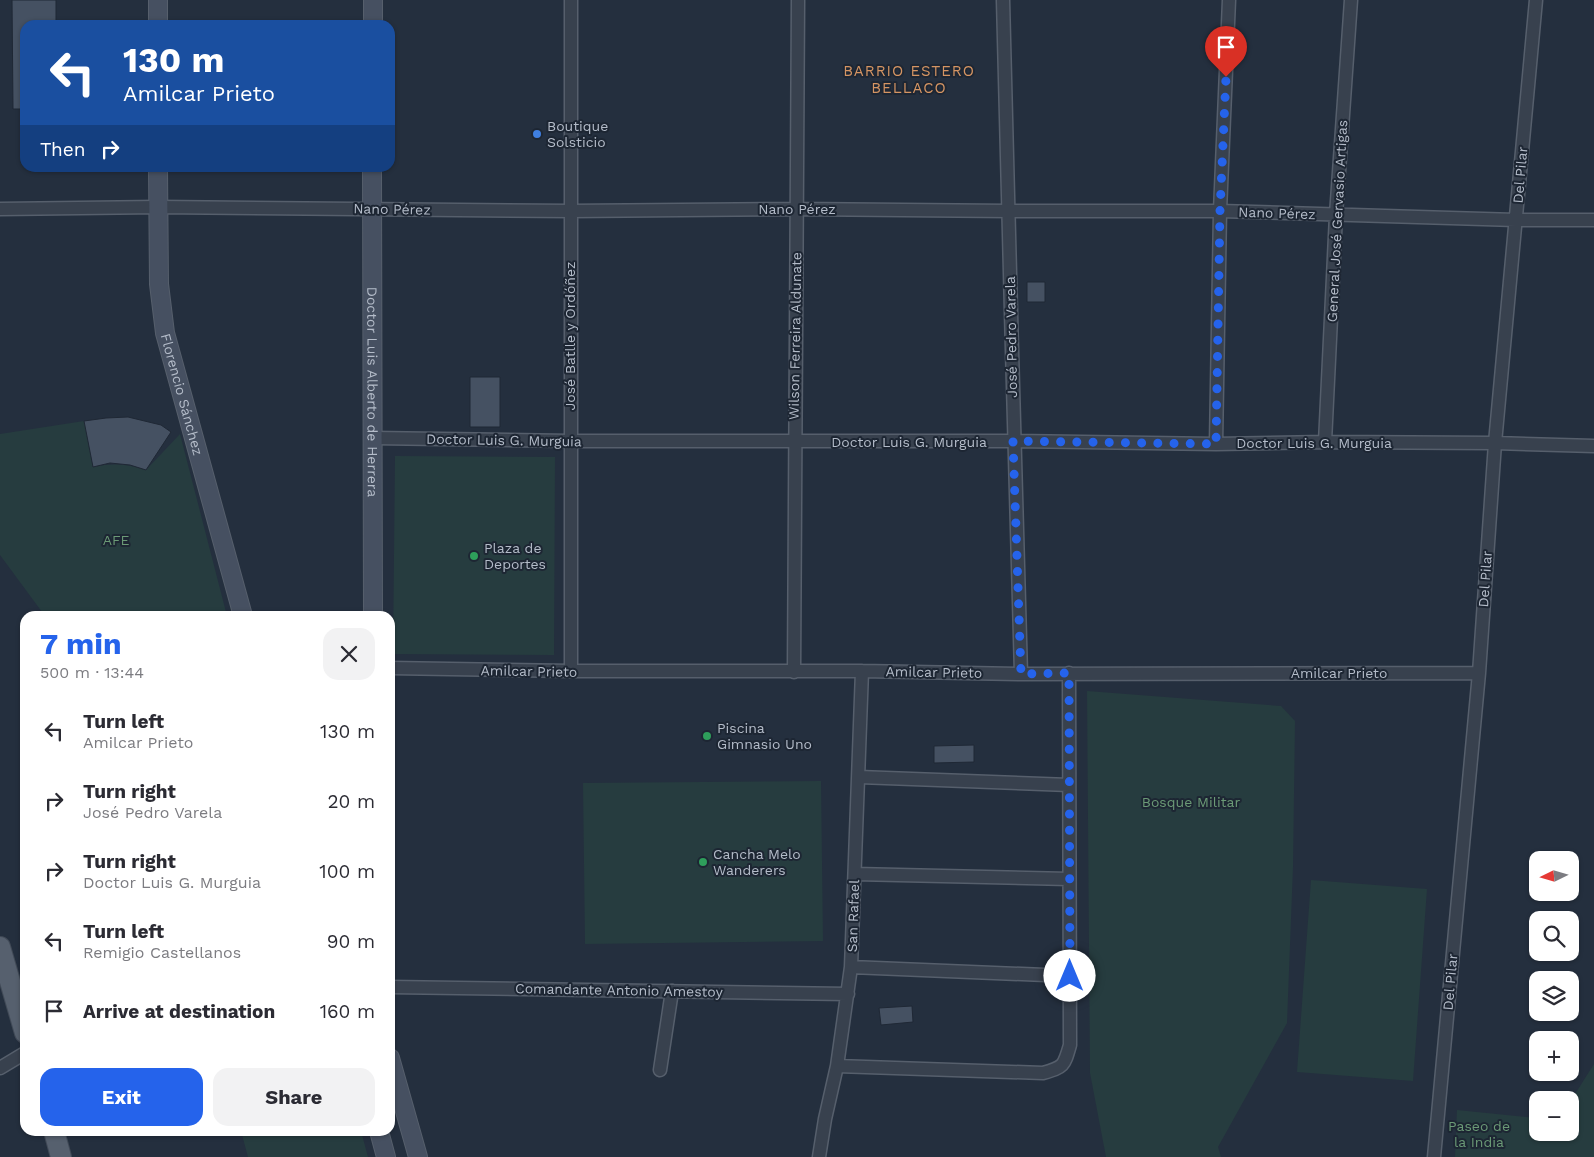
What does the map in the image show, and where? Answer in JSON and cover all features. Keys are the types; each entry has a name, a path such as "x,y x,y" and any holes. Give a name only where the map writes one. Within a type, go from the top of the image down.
{"main road":[{"path":"0,947 20,1017"},
{"path":"55,1136 61,1157"}],"street":[{"path":"158,0 158,20"},
{"path":"373,0 373,20"},
{"name":"José Batlle y Ordóñez","path":"571,0 571,671"},
{"name":"Wilson Ferreira Aldunate","path":"794,672 798,0"},
{"name":"José Pedro Varela","path":"1003,0 1013,441 1021,674"},
{"path":"1216,444 1220,211 1229,0"},
{"name":"General José Gervasio Artigas","path":"1325,442 1336,215 1351,0"},
{"name":"Del Pilar","path":"1434,1157 1479,673 1495,443 1536,0"},
{"name":"Florencio Sánchez","path":"158,172 159,284 165,333 242,611"},
{"name":"Doctor Luis Alberto de Herrera","path":"372,172 373,611"},
{"name":"Nano Pérez","path":"0,209 158,207 571,211 797,209 1220,211 1516,220 1594,220"},
{"name":"Doctor Luis G. Murguia","path":"373,438 570,441 1013,441 1216,444 1325,442 1495,443 1594,446"},
{"name":"Amilcar Prieto","path":"395,668 1021,674 1479,673"},
{"name":"San Rafael","path":"819,1157 837,1066 851,967 862,671"},
{"path":"837,1066 1043,1073 1059,1069 1066,1060 1070,1045 1069,673"},
{"path":"859,777 1069,784"},
{"path":"855,874 1070,879"},
{"path":"851,967 1070,976"},
{"name":"Comandante Antonio Amestoy","path":"395,987 848,994"},
{"path":"660,1070 672,991"},
{"path":"0,1068 20,1056"},
{"path":"395,1076 418,1157"},
{"path":"380,1136 386,1157"}],"green space":[{"name":"AFE","path":"84,421 93,467 120,465 146,470 180,434 226,611 41,611 0,555 0,434"},
{"name":"Plaza de Deportes","path":"395,456 555,457 554,655 395,654 395,611 393,611"},
{"name":"Bosque Militar","path":"1087,691 1281,706 1295,721 1293,867 1287,1023 1218,1147 1221,1157 1106,1157 1090,1073"},
{"name":"Cancha Melo Wanderers","path":"821,781 823,941 585,944 583,783"},
{"path":"1311,880 1427,889 1413,1081 1297,1072"},
{"name":"Paseo de la India","path":"1594,1064 1594,1157 1455,1157 1457,1110 1529,1117 1529,1141 1579,1141 1579,1091 1577,1091"},
{"path":"242,1136 362,1136 368,1157 248,1157"}],"building":[{"path":"12,0 56,0 56,20 20,20 20,109 13,109"},
{"path":"1027,282 1045,282 1045,302 1027,302"},
{"path":"470,377 500,377 500,427 470,427"},
{"path":"128,417 161,425 171,432 146,470 130,465 110,463 93,467 84,421"},
{"path":"974,745 974,762 934,763 934,746"},
{"path":"912,1006 913,1022 881,1025 879,1008"}],"place":[{"name":"Boutique Solsticio","path":"537,134"},
{"name":"Plaza de Deportes","path":"474,556"},
{"name":"Piscina Gimnasio Uno","path":"707,736"},
{"name":"Cancha Melo Wanderers","path":"703,862"}],"district":[{"name":"BARRIO ESTERO BELLACO","path":"909,80"}],"route":[{"path":"1070,976 1069,673 1021,674 1013,441 1216,444 1220,211 1226,77"}]}
